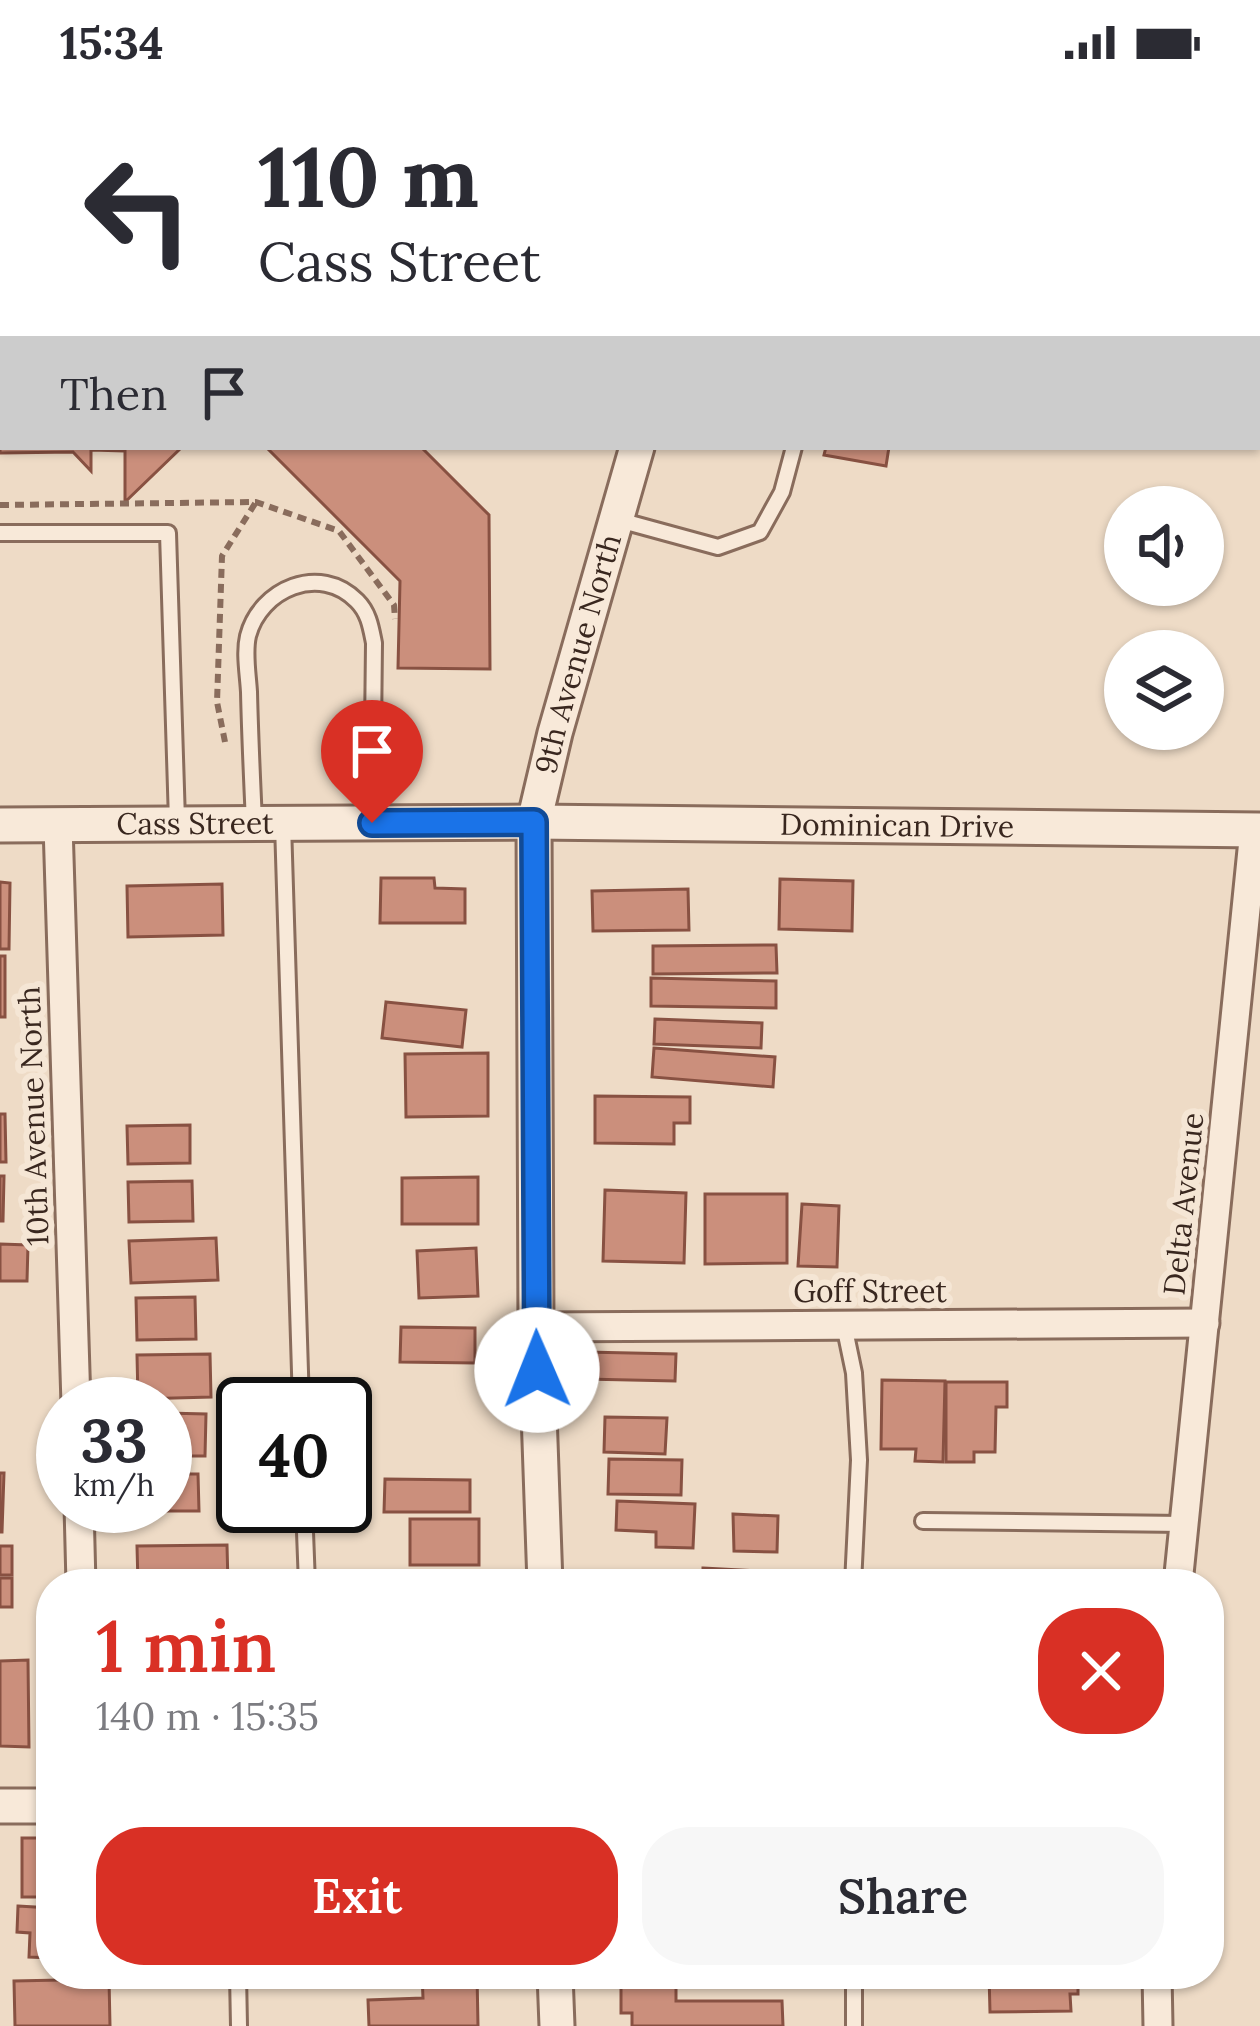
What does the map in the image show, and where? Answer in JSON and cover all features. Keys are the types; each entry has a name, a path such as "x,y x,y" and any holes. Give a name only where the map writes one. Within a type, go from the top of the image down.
{"street":[{"name":"9th Avenue North","path":"544,1569 536,1327 534,822 636,450"},
{"name":"Cass Street","path":"0,825 534,822"},
{"name":"Dominican Drive","path":"534,822 1257,830"},
{"name":"10th Avenue North","path":"58,825 75,1377"},
{"name":"Delta Avenue","path":"1180,1569 1257,830"},
{"name":"Goff Street","path":"536,1327 1205,1323"},
{"path":"80,1533 81,1569"},
{"path":"0,1806 36,1805"},
{"path":"556,1989 557,2026"},
{"path":"1157,1989 1158,2026"}],"lane":[{"path":"614,519 718,547 760,532 782,492 793,450"},
{"path":"0,533 169,532 177,824"},
{"path":"299,1377 268,824 248,637 265,602 285,587 310,583 337,587 356,599 368,616 374,643 372,823"},
{"path":"844,1325 854,1373 859,1460 854,1569"},
{"path":"922,1521 1184,1524"},
{"path":"305,1533 306,1569"},
{"path":"238,1989 239,2026"},
{"path":"854,1989 854,2026"}],"path":[{"path":"0,505 256,502 339,531 394,605 395,627"}],"building":[{"path":"91,450 91,471 73,452 0,453"},
{"path":"91,450 179,450 125,502 125,451"},
{"path":"269,450 424,450 489,515 490,669 398,668 400,581"},
{"path":"825,450 889,450 886,466 824,455"},
{"path":"381,878 434,878 435,888 465,889 465,923 380,923"},
{"path":"780,879 853,881 852,931 779,929"},
{"path":"0,882 10,883 9,949 0,949"},
{"path":"222,884 223,935 128,937 127,886"},
{"path":"688,889 689,930 593,931 592,891"},
{"path":"776,945 777,973 653,974 653,946"},
{"path":"0,956 5,956 5,1017 0,1017"},
{"path":"651,978 776,981 776,1008 651,1006"},
{"path":"386,1002 466,1010 462,1047 382,1038"},
{"path":"655,1019 762,1023 761,1048 654,1044"},
{"path":"654,1048 775,1057 773,1087 652,1077"},
{"path":"488,1053 488,1116 406,1117 405,1054"},
{"path":"595,1096 690,1097 690,1123 674,1123 674,1144 595,1143"},
{"path":"0,1114 5,1114 6,1162 0,1162"},
{"path":"190,1125 190,1163 128,1164 127,1126"},
{"path":"0,1176 4,1176 3,1221 0,1221"},
{"path":"478,1177 478,1224 402,1224 402,1178"},
{"path":"192,1181 193,1221 129,1222 128,1182"},
{"path":"605,1190 686,1193 684,1263 603,1261"},
{"path":"705,1194 787,1194 787,1263 705,1264"},
{"path":"802,1204 839,1206 837,1267 798,1266"},
{"path":"216,1238 218,1280 131,1283 129,1241"},
{"path":"0,1244 28,1245 27,1281 0,1281"},
{"path":"476,1248 478,1296 419,1298 417,1251"},
{"path":"195,1297 196,1339 137,1340 136,1298"},
{"path":"401,1327 475,1328 475,1363 400,1362"},
{"path":"585,1352 676,1354 675,1381 585,1379"},
{"path":"210,1354 211,1397 192,1398 192,1377 138,1377 137,1355"},
{"path":"882,1380 945,1381 943,1462 915,1461 916,1449 881,1449"},
{"path":"946,1382 1007,1382 1007,1407 996,1407 995,1452 974,1452 974,1462 946,1462"},
{"path":"192,1414 206,1414 205,1456 192,1456"},
{"path":"605,1417 667,1418 665,1454 604,1452"},
{"path":"609,1459 682,1460 681,1495 608,1494"},
{"path":"0,1473 4,1473 2,1532 0,1532"},
{"path":"192,1474 198,1474 199,1511 192,1511"},
{"path":"385,1479 470,1480 470,1512 384,1512"},
{"path":"617,1501 695,1504 693,1548 656,1547 656,1532 616,1530"},
{"path":"733,1514 778,1516 777,1552 734,1551"},
{"path":"410,1519 479,1519 479,1565 410,1565"},
{"path":"227,1545 228,1569 138,1569 137,1546"},
{"path":"0,1546 12,1546 12,1575 0,1575"},
{"path":"0,1578 12,1578 12,1607 0,1607"},
{"path":"28,1660 29,1747 0,1746 0,1661"},
{"path":"22,1838 36,1838 36,1897 22,1897"},
{"path":"18,1906 36,1907 36,1957 29,1957 30,1933 17,1932"},
{"path":"14,1981 36,1981 36,1989 109,1989 110,2026 15,2026"},
{"path":"423,1989 477,1989 478,2026 369,2026 368,2000 423,1998"},
{"path":"621,1989 676,1989 676,2001 782,2001 783,2026 632,2026 632,2013 621,2013"},
{"path":"989,1989 1078,1989 1078,1994 1070,1994 1071,2011 990,2012"}],"route":[{"path":"372,823 534,822 537,1370"}]}
